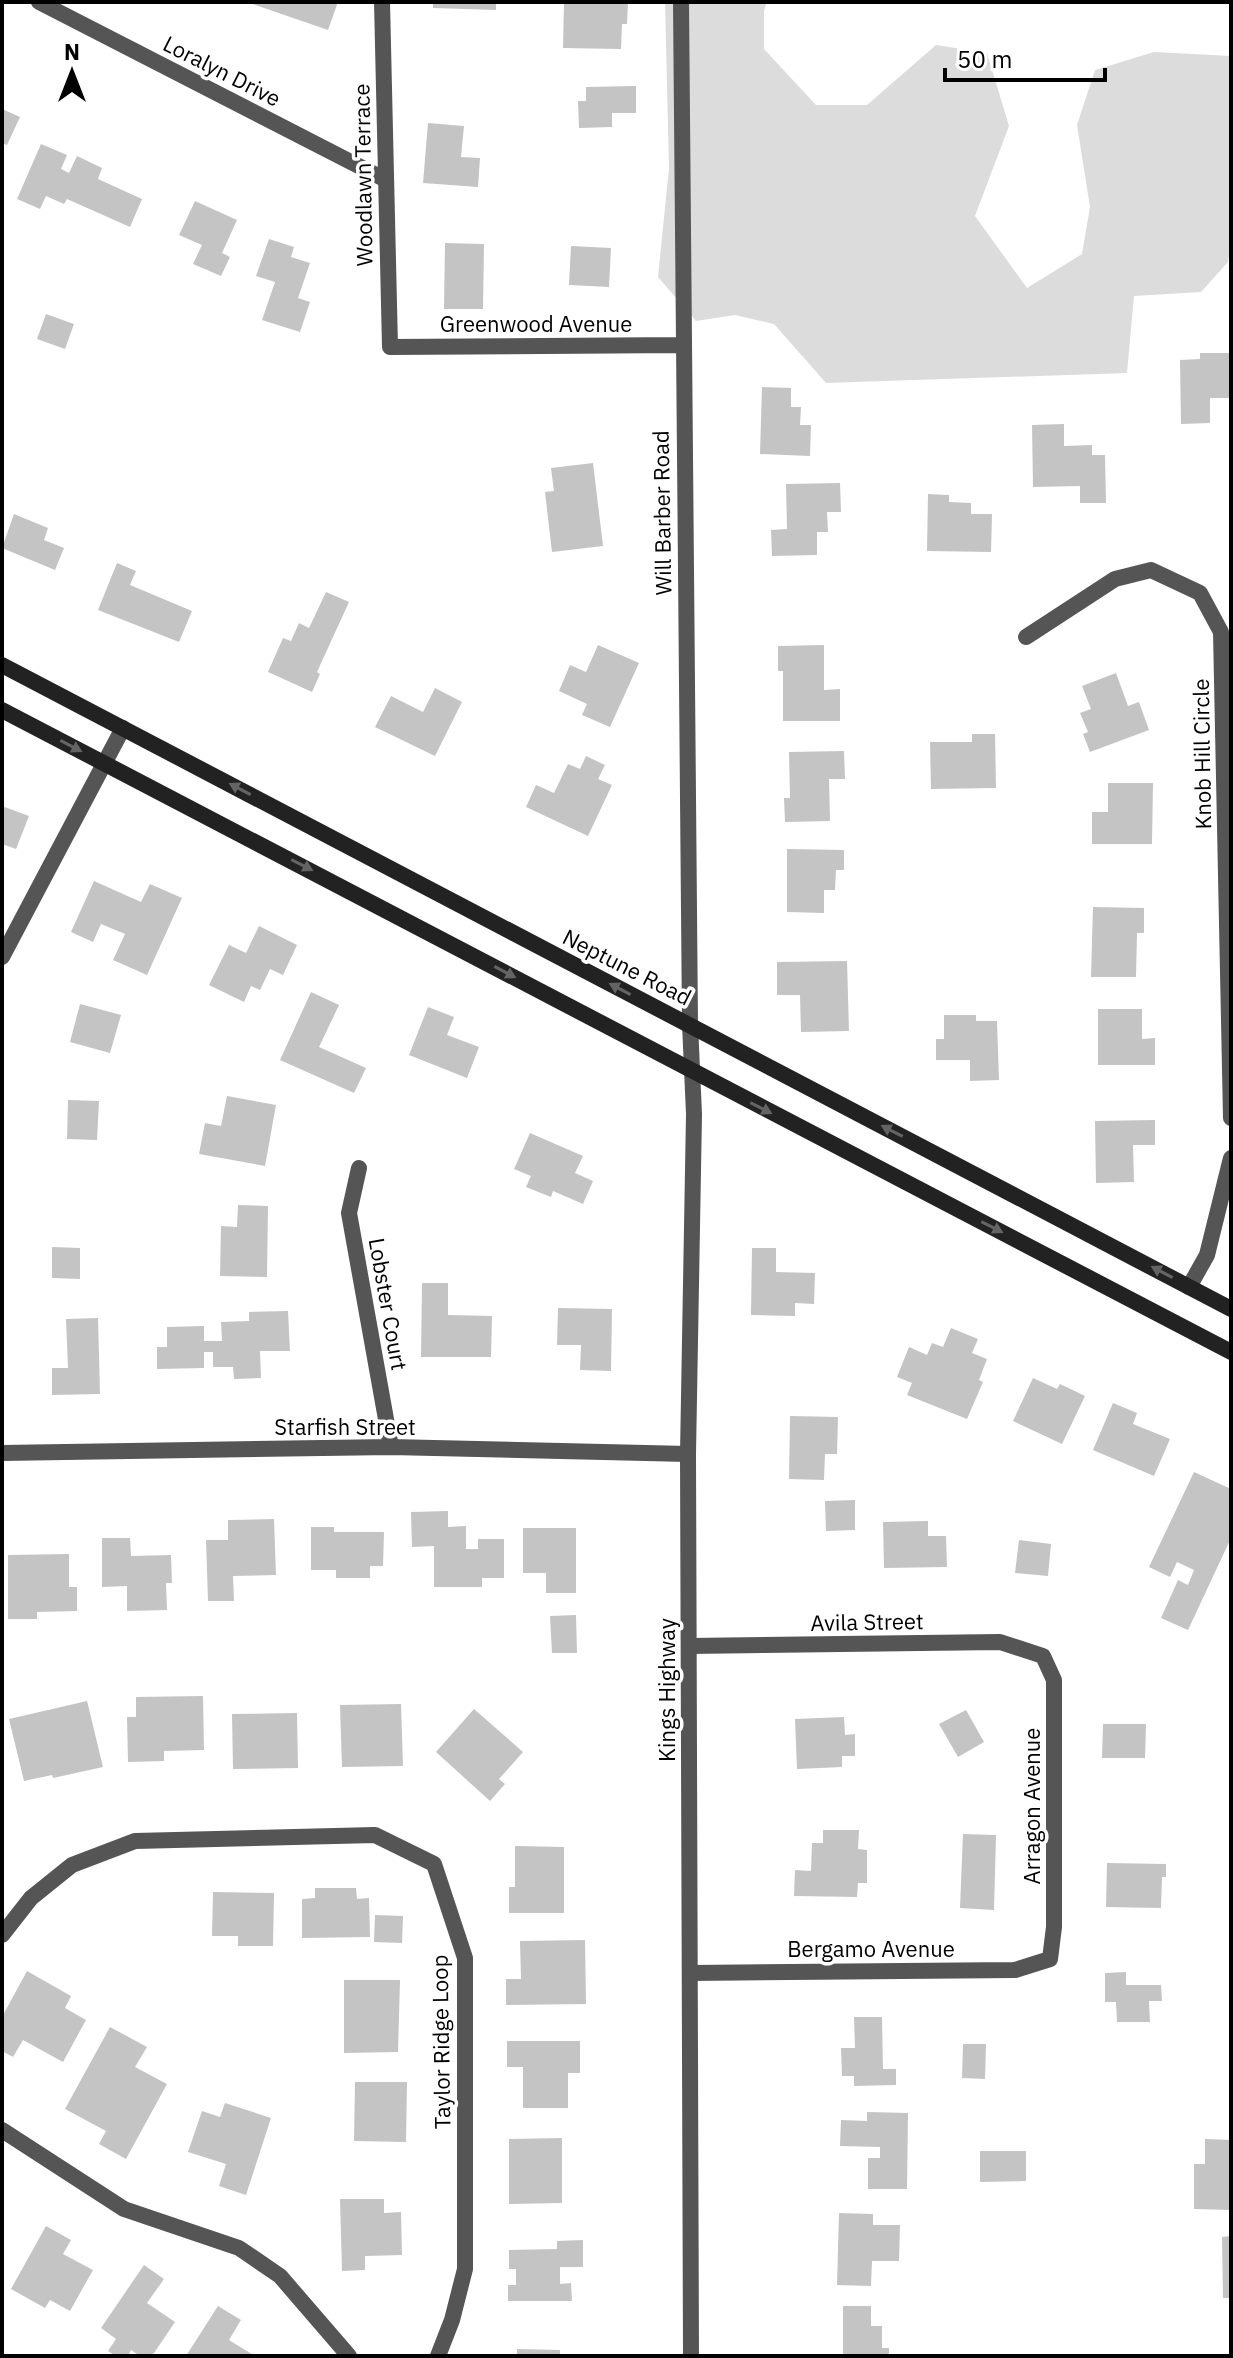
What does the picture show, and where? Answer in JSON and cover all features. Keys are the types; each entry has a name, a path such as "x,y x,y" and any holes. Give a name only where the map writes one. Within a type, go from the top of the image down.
{"main road":[{"name":"Neptune Road","path":"2,665 1231,1309"},
{"path":"2,710 1231,1352"}],"street":[{"name":"Loralyn Drive","path":"39,2 384,179"},
{"name":"Woodlawn Terrace","path":"382,2 390,347"},
{"name":"Will Barber Road","path":"681,2 690,1024"},
{"name":"Greenwood Avenue","path":"390,347 682,345"},
{"name":"Knob Hill Circle","path":"1026,637 1115,579 1151,570 1200,593 1221,632 1231,1118"},
{"path":"2,957 123,728"},
{"name":"Kings Highway","path":"690,1024 694,1114 688,1454 691,2356"},
{"path":"1189,1287 1207,1255 1231,1158"},
{"name":"Lobster Court","path":"359,1168 349,1213 391,1447"},
{"name":"Starfish Street","path":"2,1453 391,1447 688,1454"},
{"name":"Avila Street","path":"689,1646 1000,1642 1043,1656"},
{"name":"Arragon Avenue","path":"1043,1656 1054,1680 1054,1927 1050,1959"},
{"name":"Taylor Ridge Loop","path":"2,1935 31,1898 72,1865 135,1841 375,1835 434,1864 465,1958 465,2269 452,2320 438,2356"},
{"name":"Bergamo Avenue","path":"690,1973 1015,1970 1050,1959"},
{"path":"2,2130 124,2209 239,2248 280,2276 349,2356"}],"shaded area":[{"path":"665,2 767,2 764,11 764,49 816,105 867,105 936,45 987,53 1009,126 975,216 1027,288 1082,254 1090,207 1077,125 1095,70 1154,52 1231,56 1231,239 1228,262 1201,292 1134,296 1127,373 826,383 774,324 735,315 696,321 658,277 669,168"}],"building":[{"path":"247,2 338,2 328,30"},
{"path":"433,2 496,2 496,10 433,8"},
{"path":"564,2 628,2 627,24 622,24 621,49 563,48"},
{"path":"636,86 636,113 612,113 612,127 579,128 578,101 586,101 586,87"},
{"path":"2,109 20,117 7,145 2,143"},
{"path":"428,123 464,126 461,157 480,158 478,187 423,183"},
{"path":"41,144 67,155 61,169 69,173 77,156 102,168 98,179 142,199 130,227 67,199 64,204 46,196 40,209 17,199"},
{"path":"195,201 237,220 222,253 230,257 221,276 193,264 202,245 179,235"},
{"path":"269,239 294,247 291,257 310,263 298,298 310,302 300,332 262,320 275,282 256,276"},
{"path":"445,243 484,244 483,309 444,309"},
{"path":"571,246 611,248 609,287 569,285"},
{"path":"46,314 74,324 65,349 37,339"},
{"path":"1200,353 1231,353 1231,398 1210,398 1210,423 1181,424 1180,360 1200,359"},
{"path":"762,387 791,388 791,407 801,407 800,425 811,425 810,456 760,454"},
{"path":"1064,424 1064,446 1092,445 1092,455 1105,455 1106,503 1080,503 1080,486 1033,487 1032,425"},
{"path":"593,463 603,546 552,552 545,492 554,491 551,468"},
{"path":"840,483 841,512 827,512 828,532 817,532 817,555 772,556 771,530 787,529 786,484"},
{"path":"928,494 949,495 949,502 971,503 971,514 992,514 991,552 927,551"},
{"path":"14,514 48,528 44,540 64,548 55,570 2,548"},
{"path":"117,563 136,571 130,585 192,611 179,642 98,610"},
{"path":"326,592 349,602 317,672 320,674 312,692 268,672 283,638 291,641 299,623 309,628"},
{"path":"598,645 639,663 610,727 582,715 587,704 559,691 570,665 586,672"},
{"path":"824,645 824,690 840,689 840,721 783,721 783,671 778,671 778,646"},
{"path":"1116,673 1128,706 1139,702 1149,730 1090,752 1083,734 1088,732 1080,713 1091,709 1082,686"},
{"path":"435,688 462,702 435,756 375,727 391,696 423,712"},
{"path":"972,734 995,734 996,788 931,789 930,742 972,742"},
{"path":"844,751 845,779 829,779 830,821 785,822 784,798 790,798 789,752"},
{"path":"586,756 605,765 598,779 612,785 588,836 526,807 536,785 554,793 568,764 580,769"},
{"path":"1108,783 1153,783 1152,844 1092,844 1092,812 1108,812"},
{"path":"2,806 29,816 16,849 2,844"},
{"path":"787,849 844,850 844,870 836,870 835,890 824,890 824,913 787,912"},
{"path":"94,881 141,902 150,884 182,898 147,975 113,960 125,934 101,924 93,942 71,932"},
{"path":"1093,907 1144,908 1144,933 1137,933 1136,977 1091,977"},
{"path":"259,926 297,945 283,975 270,969 260,990 251,986 244,1002 209,985 229,945 246,953"},
{"path":"847,961 849,1031 801,1032 800,995 777,995 777,962"},
{"path":"311,992 339,1005 319,1047 366,1068 354,1093 280,1060"},
{"path":"80,1004 121,1015 110,1053 70,1042"},
{"path":"428,1007 454,1017 447,1035 479,1047 467,1078 409,1055"},
{"path":"1098,1009 1142,1009 1142,1039 1155,1038 1155,1065 1098,1065"},
{"path":"944,1015 976,1015 976,1021 997,1021 999,1080 970,1081 970,1060 936,1060 936,1039 944,1039"},
{"path":"227,1096 276,1105 265,1166 199,1154 205,1123 221,1126"},
{"path":"68,1100 99,1101 97,1140 67,1139"},
{"path":"1155,1120 1155,1145 1133,1145 1134,1182 1096,1183 1095,1121"},
{"path":"530,1133 583,1156 575,1173 593,1181 583,1204 553,1191 551,1197 526,1187 531,1176 514,1169"},
{"path":"238,1205 268,1206 267,1277 220,1276 221,1226 237,1227"},
{"path":"52,1247 80,1248 80,1279 52,1278"},
{"path":"752,1248 776,1248 776,1272 815,1273 814,1304 795,1303 795,1316 751,1315"},
{"path":"422,1283 448,1283 448,1315 492,1316 491,1357 421,1357"},
{"path":"558,1308 612,1309 611,1371 580,1370 581,1345 557,1345"},
{"path":"288,1311 290,1351 260,1351 261,1378 234,1379 233,1367 213,1367 213,1352 204,1352 204,1368 157,1369 157,1347 167,1347 167,1327 204,1326 204,1341 222,1341 221,1322 249,1321 249,1312"},
{"path":"98,1318 100,1394 52,1395 52,1368 68,1368 66,1319"},
{"path":"951,1328 978,1339 972,1353 987,1359 979,1380 983,1382 967,1419 907,1395 912,1383 897,1377 909,1347 927,1355 932,1343 943,1347"},
{"path":"1033,1378 1057,1389 1060,1384 1085,1396 1062,1444 1013,1421"},
{"path":"1113,1403 1137,1413 1133,1424 1170,1439 1154,1476 1093,1450"},
{"path":"790,1416 838,1417 837,1454 825,1454 824,1480 789,1479"},
{"path":"1194,1472 1231,1489 1231,1538 1188,1630 1161,1618 1178,1580 1188,1585 1194,1570 1177,1562 1170,1577 1149,1567"},
{"path":"855,1500 855,1530 826,1531 825,1501"},
{"path":"448,1511 448,1527 466,1526 466,1549 478,1549 478,1539 504,1539 504,1578 482,1578 482,1587 434,1587 434,1546 412,1547 411,1512"},
{"path":"274,1519 276,1575 233,1576 234,1601 208,1601 206,1540 228,1540 228,1520"},
{"path":"928,1521 928,1536 946,1536 947,1567 884,1568 883,1522"},
{"path":"311,1527 334,1527 334,1532 384,1532 383,1566 370,1566 370,1578 336,1578 336,1570 311,1570"},
{"path":"523,1528 576,1528 576,1593 546,1593 546,1573 523,1573"},
{"path":"102,1538 130,1538 131,1556 171,1555 172,1583 166,1583 167,1610 127,1611 127,1586 102,1587"},
{"path":"1019,1540 1051,1544 1048,1576 1015,1573"},
{"path":"69,1554 69,1587 77,1587 77,1611 37,1612 37,1619 8,1619 8,1555"},
{"path":"576,1615 577,1653 552,1653 550,1616"},
{"path":"203,1696 204,1750 164,1751 164,1761 128,1762 127,1717 136,1717 136,1697"},
{"path":"87,1701 103,1767 24,1781 9,1719"},
{"path":"401,1704 403,1766 342,1767 340,1705"},
{"path":"474,1709 523,1752 499,1779 505,1784 490,1801 436,1752"},
{"path":"966,1710 984,1742 958,1757 939,1724"},
{"path":"297,1713 298,1768 233,1769 232,1714"},
{"path":"844,1717 845,1735 855,1734 855,1756 842,1756 842,1767 797,1769 795,1719"},
{"path":"1103,1724 1146,1724 1145,1758 1102,1758"},
{"path":"823,1830 859,1830 858,1849 867,1850 867,1883 858,1883 857,1897 794,1896 795,1870 811,1871 812,1843 823,1843"},
{"path":"963,1834 996,1835 994,1910 960,1908"},
{"path":"515,1846 564,1847 564,1913 509,1913 509,1887 515,1887"},
{"path":"1107,1863 1166,1864 1166,1877 1162,1877 1161,1908 1106,1907"},
{"path":"315,1888 356,1888 357,1899 369,1898 370,1937 302,1938 302,1899 315,1898"},
{"path":"213,1892 274,1893 273,1946 238,1946 238,1936 212,1936"},
{"path":"375,1915 403,1916 402,1943 374,1942"},
{"path":"585,1940 586,2004 506,2005 506,1979 521,1979 520,1941"},
{"path":"27,1971 71,1996 65,2008 86,2020 63,2062 23,2040 13,2057 2,2051 2,2017"},
{"path":"1126,1972 1126,1985 1161,1985 1162,2001 1149,2001 1150,2022 1117,2022 1116,2002 1105,2002 1105,1973"},
{"path":"344,1980 400,1980 398,2052 344,2053"},
{"path":"854,2017 882,2017 883,2069 896,2069 896,2085 854,2086 854,2076 842,2076 841,2048 855,2048"},
{"path":"110,2027 147,2047 135,2067 167,2084 126,2159 99,2144 106,2131 65,2109"},
{"path":"507,2041 580,2041 580,2073 568,2073 568,2108 523,2108 523,2067 507,2067"},
{"path":"963,2044 986,2044 985,2079 962,2078"},
{"path":"355,2082 407,2082 406,2142 354,2141"},
{"path":"225,2103 271,2118 246,2195 219,2186 226,2164 188,2152 202,2111 220,2117"},
{"path":"867,2112 908,2113 907,2189 868,2189 868,2158 880,2158 880,2147 840,2146 841,2120 867,2121"},
{"path":"562,2138 562,2203 509,2204 509,2139"},
{"path":"1205,2139 1231,2140 1231,2210 1194,2209 1194,2164 1205,2164"},
{"path":"980,2151 1026,2151 1026,2181 980,2182"},
{"path":"340,2199 384,2199 384,2213 401,2212 402,2255 365,2256 365,2270 342,2271"},
{"path":"839,2213 873,2214 873,2225 900,2225 899,2261 872,2261 871,2286 837,2285"},
{"path":"46,2226 71,2240 63,2254 93,2270 70,2311 50,2300 45,2308 11,2289"},
{"path":"1231,2236 1231,2298 1223,2298 1222,2237"},
{"path":"583,2240 583,2267 560,2267 560,2284 571,2283 572,2301 508,2301 508,2285 516,2285 516,2269 509,2269 509,2250 557,2249 557,2241"},
{"path":"144,2265 164,2279 147,2303 175,2322 152,2356 140,2356 131,2350 128,2356 116,2356 108,2351 116,2339 101,2328"},
{"path":"218,2306 241,2320 229,2340 255,2356 186,2356"},
{"path":"843,2306 871,2306 871,2326 882,2326 882,2348 889,2348 889,2356 843,2356"},
{"path":"517,2349 560,2350 560,2356 517,2356"}]}
